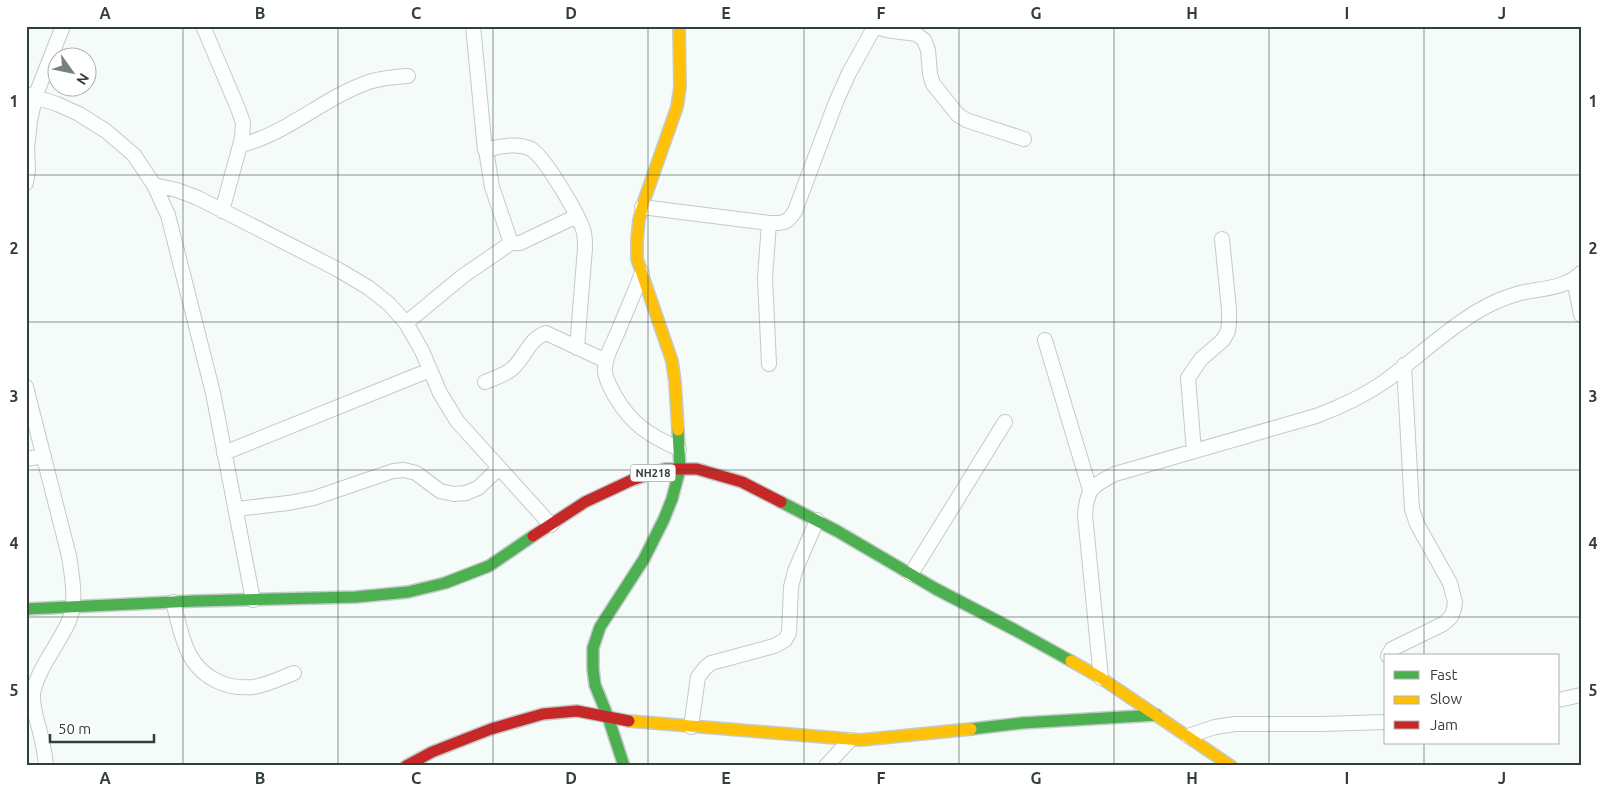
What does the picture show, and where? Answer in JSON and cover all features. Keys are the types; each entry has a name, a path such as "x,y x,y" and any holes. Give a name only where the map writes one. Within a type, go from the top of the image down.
{"main road":[{"path":"624,766 595,685 593,648 596,638 612,608 644,559 672,499 680,469 672,360 637,259 635,248 642,207 676,108 681,78 679,26"},
{"name":"NH218","path":"26,609 173,602 356,597 408,592 445,583 489,566 585,502 632,480 665,468 697,469 742,482 817,520 1101,678 1231,766"},
{"path":"406,766 432,752 491,728 543,714 577,711 628,721 850,740 891,738 1022,722 1157,715"}],"street":[{"path":"26,183 30,96 63,26"},
{"path":"203,26 243,123 240,145 222,211"},
{"path":"473,26 486,150 492,187 511,243"},
{"path":"642,207 769,223 783,223 790,220 795,212 836,102 849,73 875,26 886,30 916,34 924,40 928,50 930,74 933,84 958,115 966,120 1024,139"},
{"path":"240,145 254,142 269,135 367,83 408,76"},
{"path":"30,96 57,104 79,114 106,131 134,156 154,185 168,215 212,393 253,600"},
{"path":"486,150 505,146 520,146 531,149 546,165 577,216 584,232 585,248 577,348"},
{"path":"154,185 177,190 198,198 337,269 369,288 389,304 406,323 422,351 440,393 456,421 551,525"},
{"path":"406,323 463,276 511,243 520,243 577,216"},
{"path":"769,223 765,278 769,364"},
{"path":"1194,451 1188,378 1201,359 1223,340 1228,331 1229,310 1222,239"},
{"path":"642,273 606,361 607,381 622,408 636,424 653,437 679,449"},
{"path":"1101,678 1086,514 1086,500 1090,490 1098,483 1115,474 1316,416 1343,406 1384,382 1441,335 1478,311 1521,293 1543,290 1578,276 1581,315"},
{"path":"484,382 512,369 534,340 546,333 606,361"},
{"path":"1045,340 1090,490"},
{"path":"1389,654 1392,649 1443,624 1451,617 1455,602 1450,583 1417,524 1412,509 1404,365"},
{"path":"224,453 430,370"},
{"path":"26,387 69,556 73,584 70,619 37,680 33,695 46,766"},
{"path":"911,574 1005,422"},
{"path":"26,459 44,456"},
{"path":"236,510 314,498 393,471 404,470 416,473 440,491 454,494 466,493 478,488 499,468"},
{"path":"690,726 698,677 705,668 712,663 774,646 785,640 789,633 790,586 817,520"},
{"path":"173,602 189,655 198,668 209,678 240,688 256,687 294,673"},
{"path":"1560,700 1581,695"},
{"path":"1188,736 1215,726 1235,724 1384,722"},
{"path":"826,766 850,740"}],"traffic: fast":[{"path":"624,766 595,685 593,648 600,627 644,559 672,499 680,469 678,430"},
{"path":"781,502 837,531 936,589 1071,661"},
{"path":"26,609 195,601 356,597 408,592 445,583 489,566 533,536"},
{"path":"971,729 1022,723 1157,715"}],"traffic: slow":[{"path":"678,430 672,361 637,259 637,240 639,220 644,201 677,107 680,87 679,26"},
{"path":"1071,661 1101,678 1231,766"},
{"path":"629,721 861,740 971,729"}],"traffic: jam":[{"path":"533,536 585,502 632,480 665,469 697,469 742,482 781,502"},
{"path":"406,766 432,752 491,729 543,714 577,711 629,721"}]}
